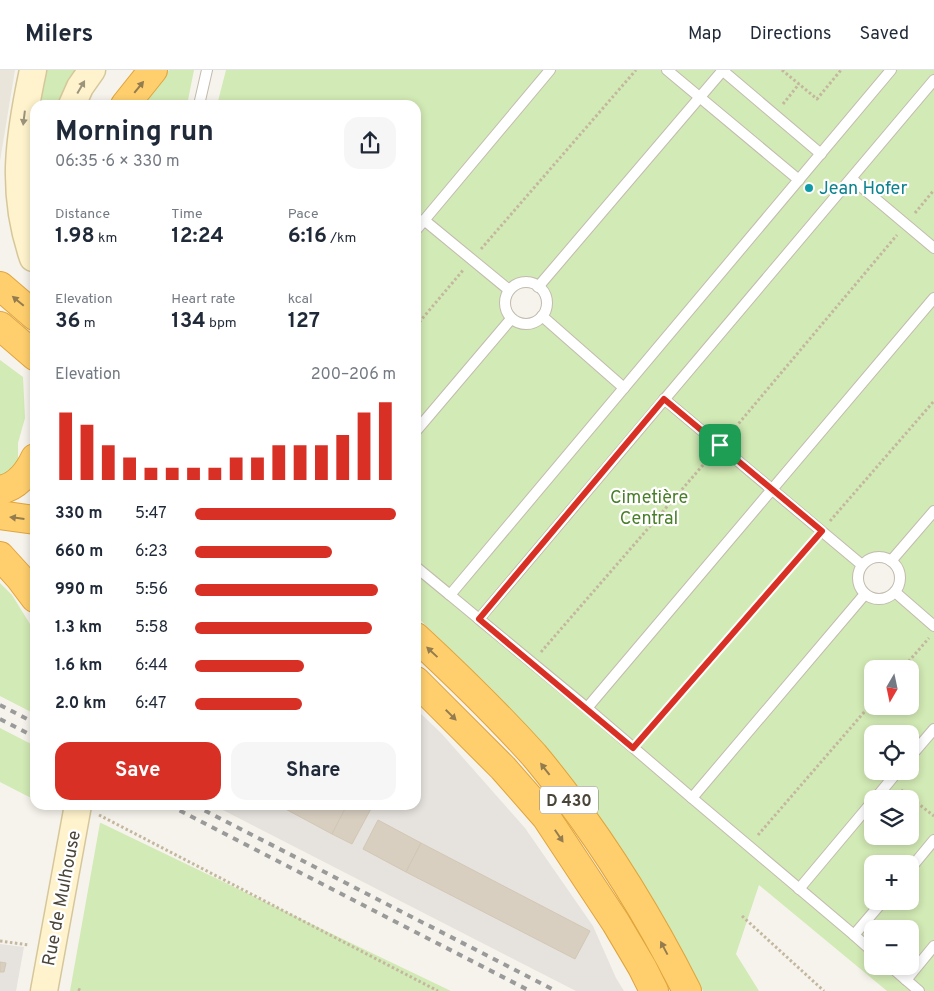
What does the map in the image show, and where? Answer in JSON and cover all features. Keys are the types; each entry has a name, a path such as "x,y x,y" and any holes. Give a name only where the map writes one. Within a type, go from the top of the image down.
{"highway":[{"path":"128,100 153,70"},
{"path":"0,286 30,312"},
{"path":"0,326 30,352"},
{"path":"0,342 30,353"},
{"path":"0,490 10,488 30,468"},
{"path":"0,515 30,519"},
{"path":"0,556 30,585"},
{"name":"D 430","path":"421,642 482,700 535,756 579,813 620,872 657,934 687,991"},
{"name":"D 430","path":"421,686 503,768 546,817 616,923 654,991"}],"main road":[{"path":"30,248 19,199 19,151 32,70"},
{"path":"74,100 80,87 92,70"},
{"name":"Rue de Mulhouse","path":"44,991 52,950 87,810"}],"lane":[{"path":"200,100 207,70"},
{"path":"421,224 550,70"},
{"path":"668,70 799,180"},
{"path":"538,287 723,70 821,154"},
{"path":"450,595 891,70"},
{"path":"479,619 934,80"},
{"path":"852,179 934,248"},
{"path":"424,220 509,290"},
{"path":"528,282 538,287 545,295 547,306 542,316 533,323 522,324 511,319 506,310 505,300 509,290 518,284 528,282"},
{"path":"587,708 934,298"},
{"path":"542,316 624,388"},
{"path":"421,425 511,319"},
{"path":"664,399 862,565"},
{"path":"892,561 934,511"},
{"path":"882,557 892,561 898,570 900,581 894,592 886,598 875,599 865,594 858,580 858,574 862,565 871,559 882,557"},
{"path":"421,571 587,708 864,944"},
{"path":"894,592 934,626"},
{"path":"692,798 865,594"},
{"path":"919,747 934,729"},
{"path":"882,790 890,781"},
{"path":"799,889 864,812"},
{"path":"919,858 934,840"},
{"path":"854,935 875,910"},
{"path":"906,980 934,946"},
{"path":"900,975 919,991"}],"path":[{"path":"421,320 636,70"},
{"path":"782,70 817,99 841,70"},
{"path":"775,114 799,84"},
{"path":"532,663 720,445 934,190"},
{"path":"633,748 934,401"},
{"path":"910,660 934,632"},
{"path":"748,846 864,712"},
{"path":"890,781 934,816"},
{"path":"89,810 438,991"},
{"path":"742,916 824,991"},
{"path":"0,941 52,950"},
{"path":"78,988 82,991"}],"shaded area":[{"path":"0,70 15,70 0,161"},
{"path":"421,714 442,734 525,828 593,926 616,978 624,991 576,991 223,810 421,810"},
{"path":"0,944 24,947 16,991 0,991"}],"green space":[{"path":"42,70 77,70 61,100 36,100"},
{"path":"169,70 194,70 188,100 144,100"},
{"name":"Cimetière Central","path":"226,70 934,70 934,991 887,991 868,975 919,975 919,920 864,920 864,972 759,885 736,954 759,991 703,991 656,904 606,827 547,748 491,688 421,621 421,100 218,100","holes":["528,282 538,288 547,300 543,316 534,324 524,325 515,321 508,314 505,305 506,295 513,287","881,557 894,565 899,574 899,583 894,591 886,597 876,599 867,596 860,586 858,575 862,566 871,560"]},
{"path":"0,360 23,377 25,418 18,443 18,462 11,470 0,476"},
{"path":"0,583 12,595 30,624 30,711 0,696"},
{"path":"0,728 30,743 30,797 0,782"},
{"path":"101,823 451,991 70,991"}],"building":[{"path":"287,810 344,810 332,834"},
{"path":"344,810 370,810 352,844 332,834"},
{"path":"378,820 421,843 406,872 363,849"},
{"path":"421,843 590,931 575,959 406,872"},
{"path":"0,962 6,963 4,972 0,972"}],"railway":[{"path":"0,705 30,720"},
{"path":"0,719 30,734"},
{"path":"179,810 530,991"},
{"path":"204,810 556,991"}],"place":[{"name":"Jean Hofer","path":"809,188"}],"route":[{"path":"664,399 720,445 822,531 633,748 479,619 664,399"}]}
